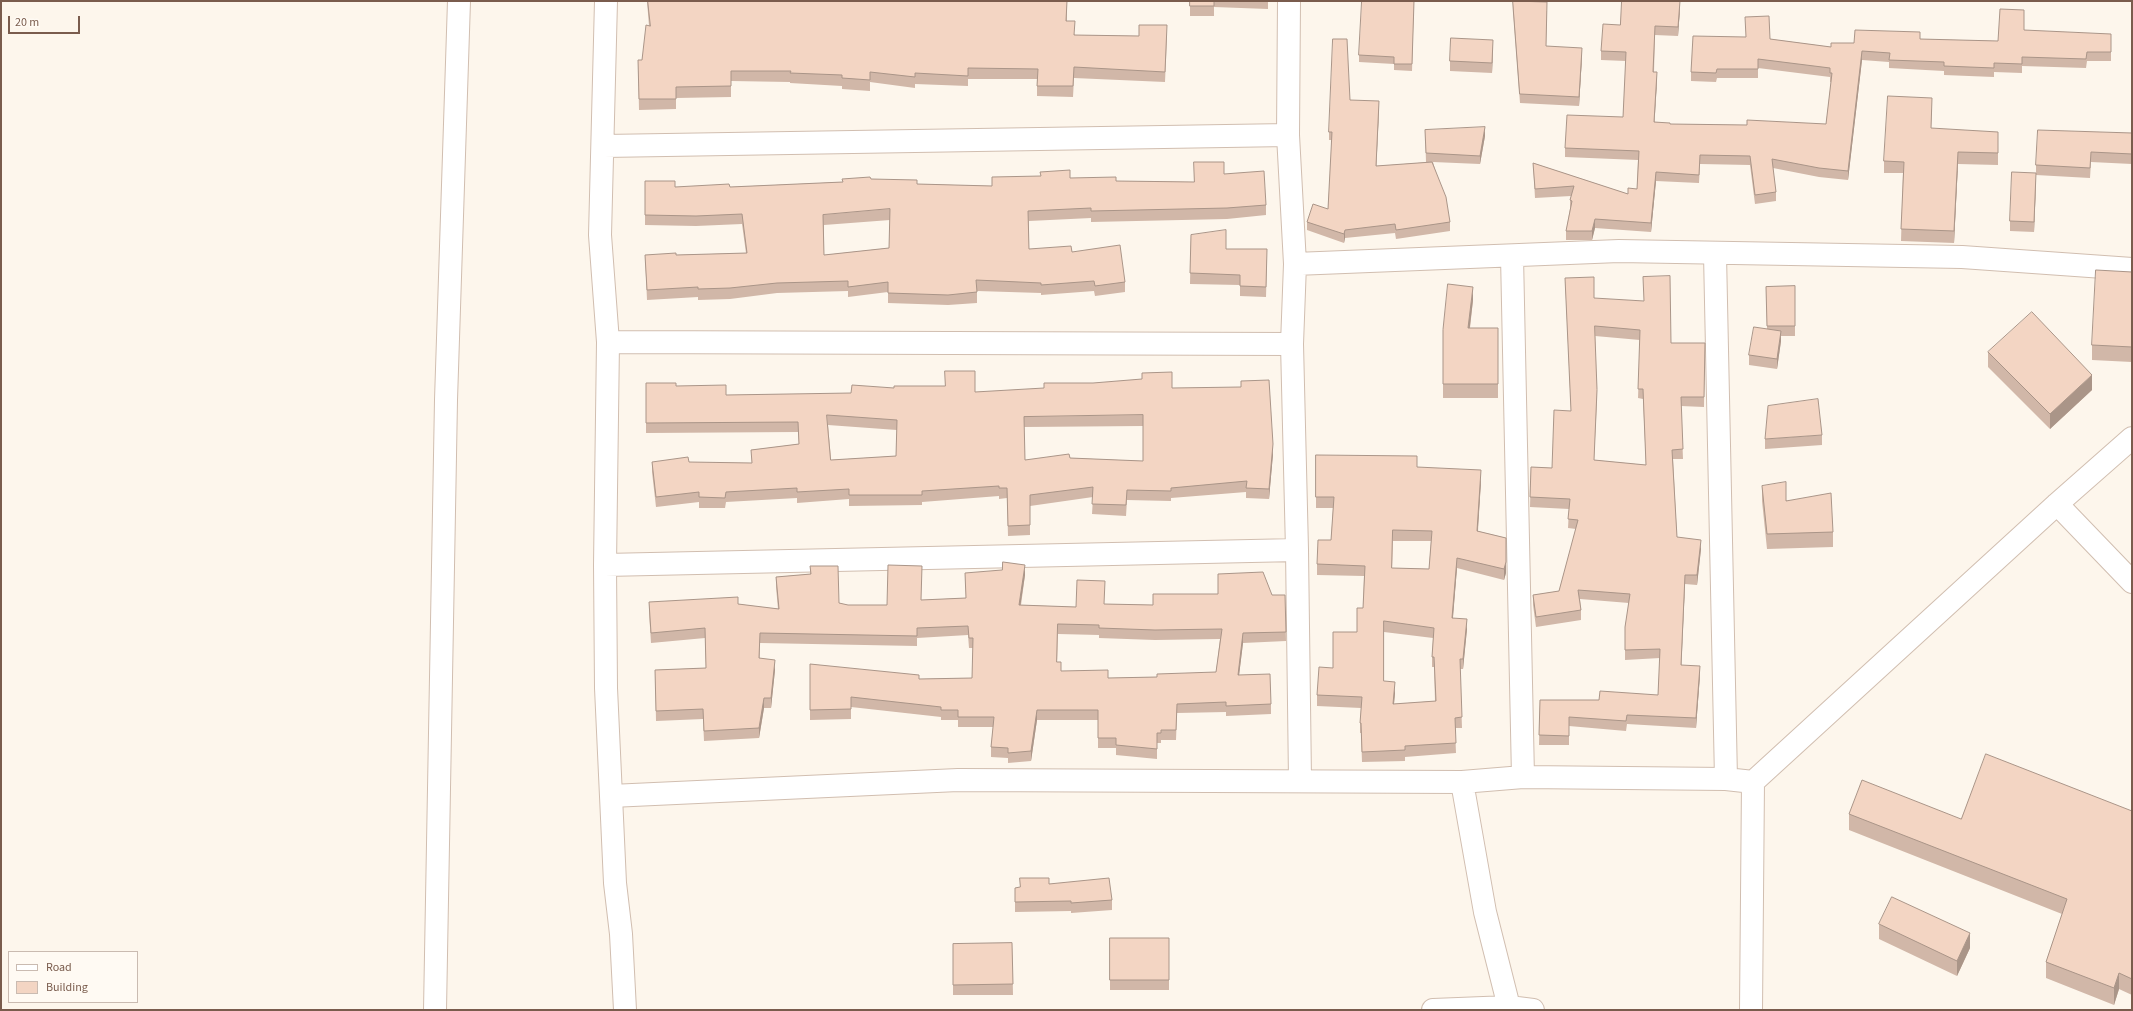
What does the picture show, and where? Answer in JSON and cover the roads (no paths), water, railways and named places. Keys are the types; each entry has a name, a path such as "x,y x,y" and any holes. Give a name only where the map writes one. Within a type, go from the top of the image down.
{"street":[{"path":"435,1010 446,400 460,1"},
{"path":"606,1 604,146 600,235 608,342 605,565 606,688 615,882 620,934 624,1010"},
{"path":"1289,1 1288,135 1295,264 1292,344 1298,550 1300,780"},
{"path":"604,146 1288,135"},
{"path":"1295,264 1618,251 1715,254 1962,257 2132,268"},
{"path":"1715,254 1726,779"},
{"path":"1512,256 1522,777"},
{"path":"608,342 1292,344"},
{"path":"1750,1009 1754,782 2057,504 2132,438"},
{"path":"2057,504 2132,582"},
{"path":"605,565 1298,550"},
{"path":"611,796 958,780 1300,780 1462,782 1522,777 1726,779 1754,782"},
{"path":"1462,782 1485,912 1509,1007"},
{"path":"1433,1010 1509,1007 1532,1010"}]}
